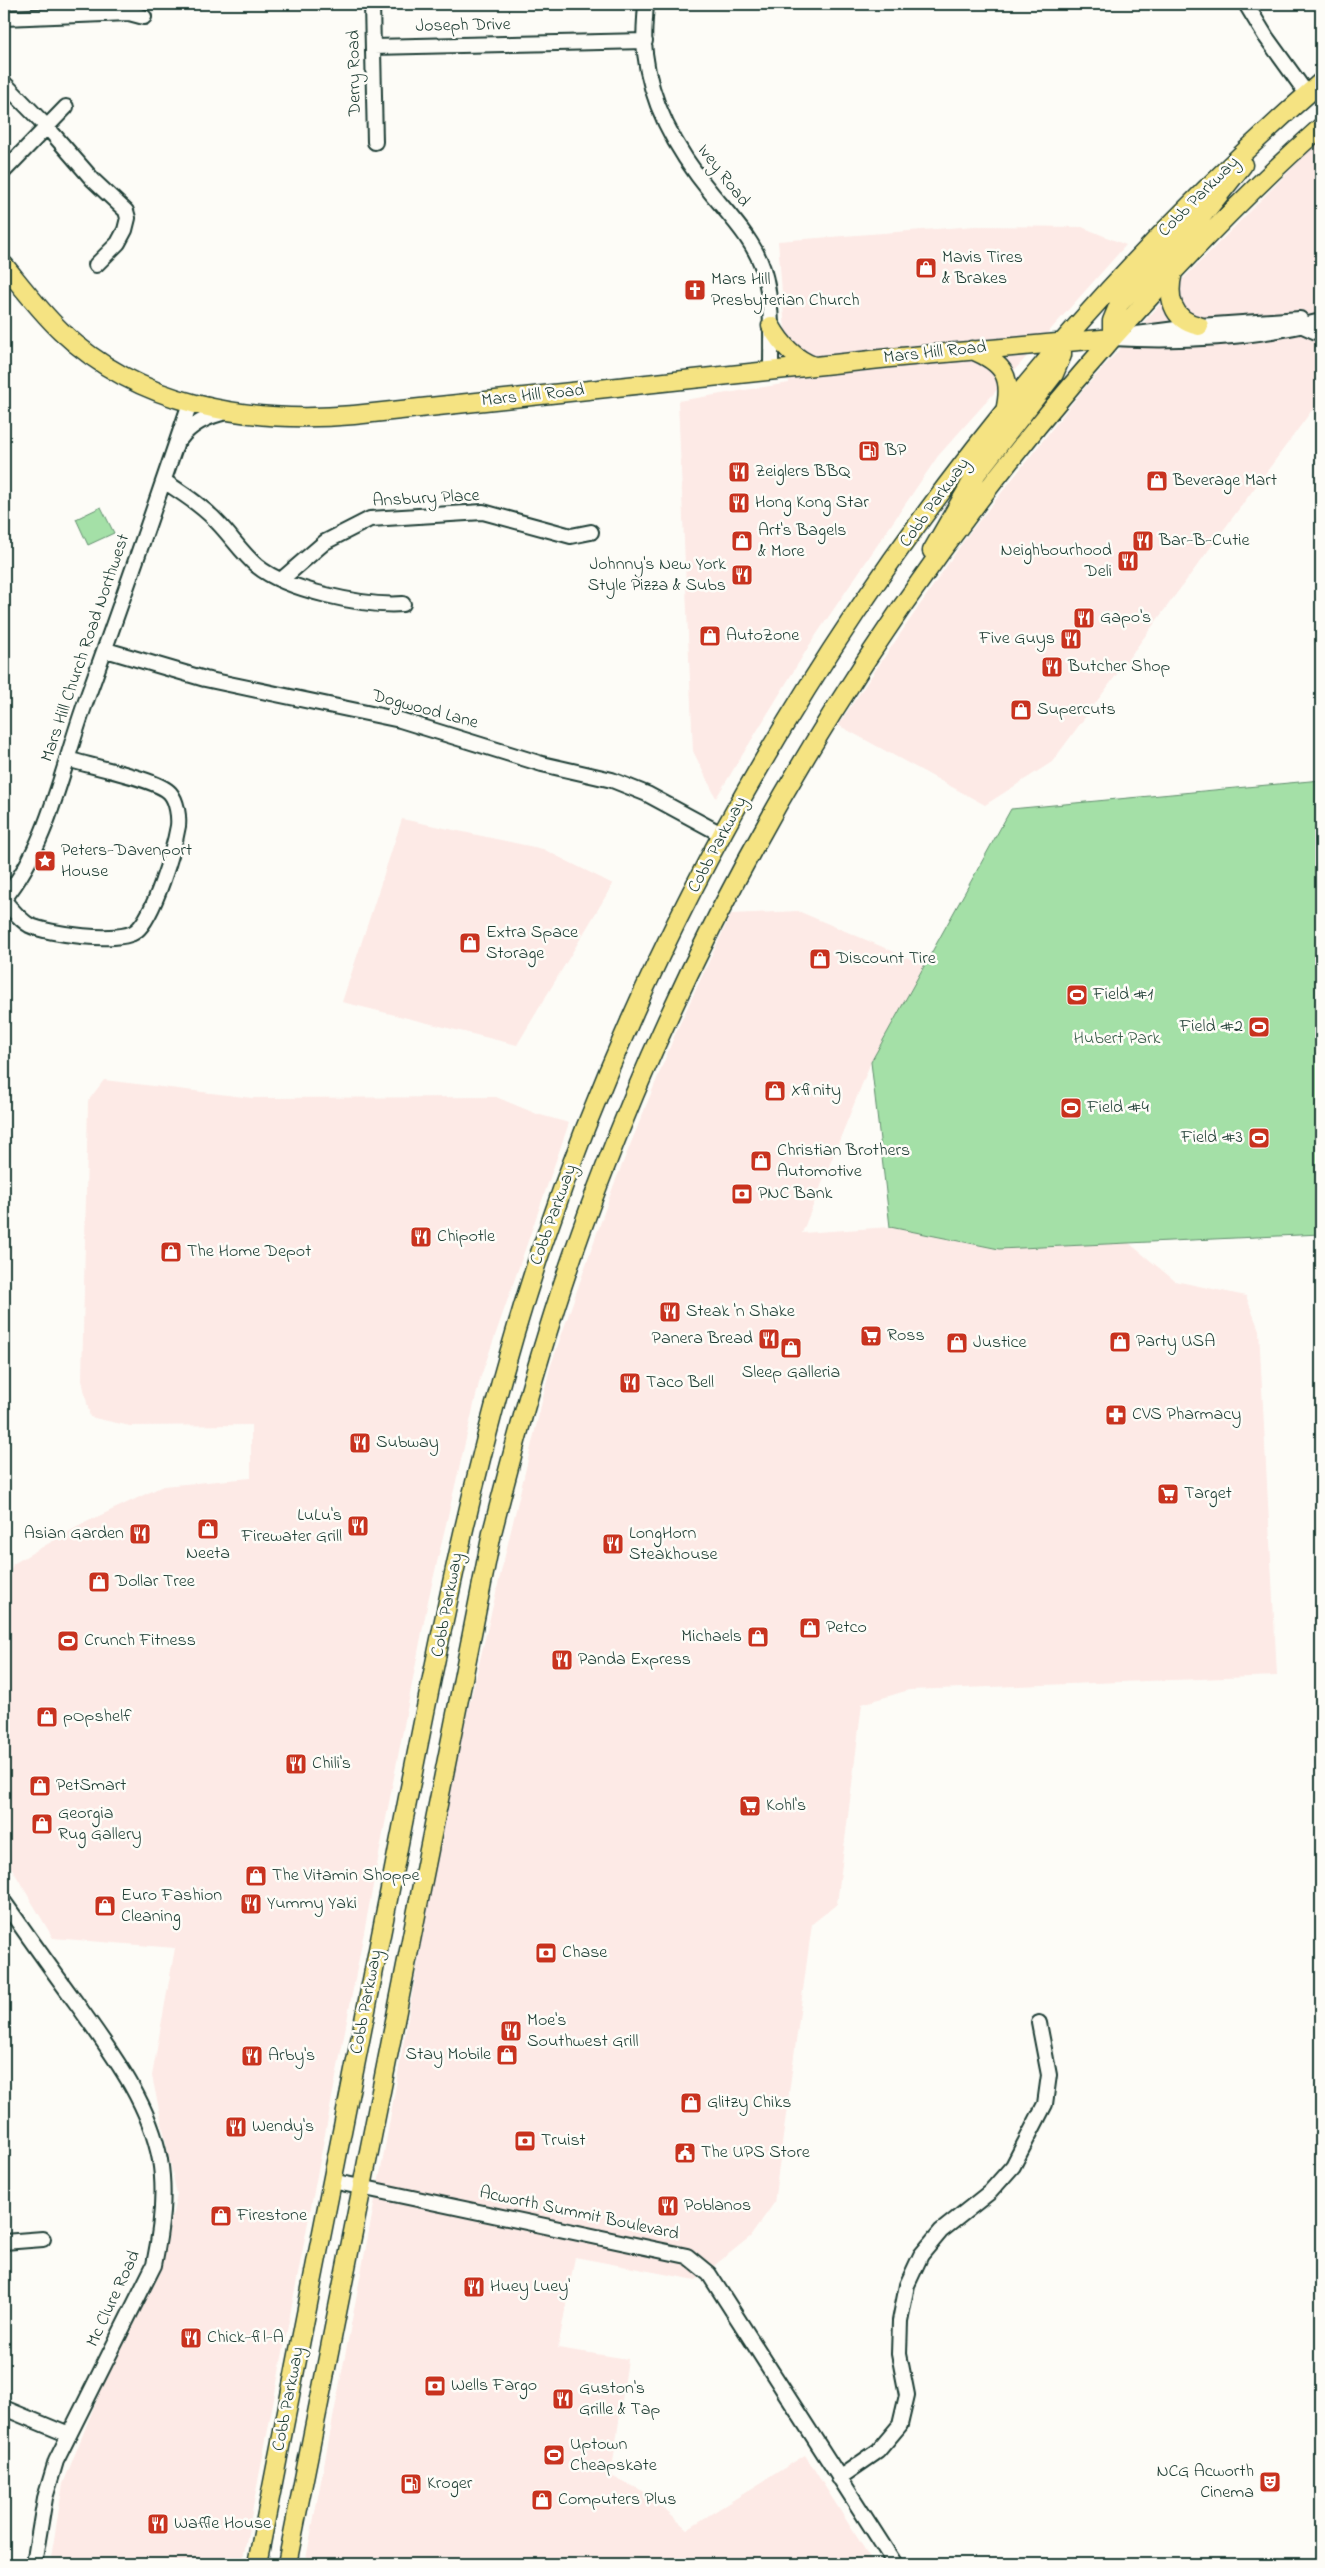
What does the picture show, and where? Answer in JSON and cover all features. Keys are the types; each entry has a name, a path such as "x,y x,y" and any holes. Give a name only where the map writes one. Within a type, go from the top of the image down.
{"main road":[{"name":"Cobb Parkway","path":"257,2564 450,1586 472,1487 499,1385 545,1239 579,1147 654,971 723,835 774,742 834,647 932,506 1005,410 1062,341 1168,227 1321,82"},
{"name":"Cobb Parkway","path":"287,2564 492,1533 520,1422 577,1243 600,1180 656,1045 764,829 828,721 914,592 1013,456 1112,338 1253,190 1321,127"},
{"path":"1112,338 1113,315 1119,304 1216,201 1237,174 1259,139"},
{"name":"Mars Hill Road","path":"4,265 60,330 94,358 133,382 190,403 227,412 277,418 321,418 972,350 1112,338"},
{"path":"1173,272 1170,295 1174,310 1187,322 1199,326"},
{"path":"771,326 781,341 796,356 814,366"},
{"path":"914,592 931,553 961,498 977,474 1054,374 1062,355 1062,341"},
{"path":"972,350 991,359 1006,376 1009,394 1005,410"}],"street":[{"name":"Derry Road","path":"372,4 375,142"},
{"name":"Ivey Road","path":"646,4 645,42 653,95 677,148 695,174 736,224 759,258 767,284 771,326 771,371"},
{"path":"1246,4 1266,38 1307,94"},
{"path":"4,18 129,13 144,17"},
{"name":"Joseph Drive","path":"373,47 645,42"},
{"path":"4,83 47,127 92,180 126,211 128,218 118,243 96,265"},
{"path":"4,171 66,107"},
{"path":"1112,338 1199,326 1278,319 1321,320"},
{"path":"1112,338 1163,341 1303,326 1321,320"},
{"path":"1303,326 1321,334"},
{"name":"Mars Hill Church Road Northwest","path":"4,900 30,861 106,650 190,403"},
{"path":"176,446 194,425 210,416 227,412"},
{"path":"164,481 199,503 256,565 281,580 301,588 382,605 403,604"},
{"name":"Ansbury Place","path":"281,580 325,542 370,519 483,512 572,536 591,532"},
{"name":"Dogwood Lane","path":"106,650 205,679 400,720 542,764 612,780 646,794 723,835"},
{"path":"4,900 28,924 50,931 98,937 126,936 136,931 146,920 158,892 178,824 176,805 171,794 146,780 67,759"},
{"name":"Mc Clure Road","path":"4,1902 116,2058 146,2115 160,2159 163,2196 161,2233 154,2265 56,2461 45,2498 34,2564"},
{"path":"840,2478 878,2451 900,2425 907,2395 899,2354 900,2321 908,2285 921,2255 941,2231 990,2192 1013,2166 1045,2104 1048,2075 1039,2024"},
{"name":"Acworth Summit Boulevard","path":"332,2181 687,2256 709,2274 894,2564"},
{"path":"4,2242 43,2239"},
{"path":"4,2408 69,2435"}],"shaded area":[{"path":"1321,139 1321,398 1052,762 985,805 838,725 967,536 1082,391 1180,282"},
{"path":"975,226 1082,227 1126,245 938,456 812,641 716,798 693,751 678,401 789,383 778,241"},
{"name":"Extra Space Storage","path":"402,819 543,849 613,884 517,1045 342,1002"},
{"path":"798,911 925,965 871,1062 802,1233 890,1227 999,1249 1129,1243 1175,1281 1246,1296 1259,1330 1277,1676 909,1690 862,1704 837,1904 812,1924 774,2203 750,2237 696,2280 575,2257 558,2348 628,2359 611,2476 643,2491 687,2529 805,2455 874,2564 305,2564 384,2153 447,1797 550,1368 613,1187 676,1032 731,914"},
{"path":"104,1080 252,1098 496,1097 537,1114 569,1123 480,1379 428,1601 242,2564 50,2564 63,2484 108,2372 158,2277 177,2195 152,2076 175,1948 53,1938 4,1855 4,1591 13,1564 84,1523 163,1486 251,1478 251,1425 130,1426 90,1417 82,1380 88,1101"}],"green space":[{"path":"101,507 114,533 88,545 76,519"},
{"name":"Hubert Park","path":"1321,780 1321,1234 999,1249 890,1227 871,1062 1011,809"}],"place":[{"name":"Mavis Tires & Brakes","path":"926,268"},
{"name":"Mars Hill Presbyterian Church","path":"695,290"},
{"name":"BP","path":"869,451"},
{"name":"Zeiglers BBQ","path":"739,472"},
{"name":"Beverage Mart","path":"1157,481"},
{"name":"Hong Kong Star","path":"739,503"},
{"name":"Art's Bagels & More","path":"742,541"},
{"name":"Bar-B-Cutie","path":"1143,541"},
{"name":"Neighbourhood Deli","path":"1128,561"},
{"name":"Johnny's New York Style Pizza & Subs","path":"742,575"},
{"name":"Gapo's","path":"1084,618"},
{"name":"AutoZone","path":"710,636"},
{"name":"Five Guys","path":"1071,639"},
{"name":"Butcher Shop","path":"1052,667"},
{"name":"Supercuts","path":"1021,710"},
{"name":"Peters-Davenport House","path":"45,861"},
{"name":"Extra Space Storage","path":"470,943"},
{"name":"Discount Tire","path":"820,959"},
{"name":"Field #1","path":"1077,995"},
{"name":"Field #2","path":"1259,1027"},
{"name":"Xfinity","path":"775,1091"},
{"name":"Field #4","path":"1071,1108"},
{"name":"Field #3","path":"1259,1138"},
{"name":"Christian Brothers Automotive","path":"761,1161"},
{"name":"PNC Bank","path":"742,1194"},
{"name":"Chipotle","path":"421,1237"},
{"name":"The Home Depot","path":"171,1252"},
{"name":"Steak 'n Shake","path":"670,1312"},
{"name":"Ross","path":"871,1336"},
{"name":"Panera Bread","path":"769,1339"},
{"name":"Party USA","path":"1120,1342"},
{"name":"Justice","path":"957,1343"},
{"name":"Sleep Galleria","path":"791,1348"},
{"name":"Taco Bell","path":"630,1383"},
{"name":"CVS Pharmacy","path":"1116,1415"},
{"name":"Subway","path":"360,1443"},
{"name":"Target","path":"1168,1494"},
{"name":"LuLu's Firewater Grill","path":"358,1526"},
{"name":"Neeta","path":"208,1529"},
{"name":"Asian Garden","path":"140,1534"},
{"name":"LongHorn Steakhouse","path":"613,1544"},
{"name":"Dollar Tree","path":"99,1582"},
{"name":"Petco","path":"810,1628"},
{"name":"Michaels","path":"758,1637"},
{"name":"Crunch Fitness","path":"68,1641"},
{"name":"Panda Express","path":"562,1660"},
{"name":"pOpshelf","path":"47,1717"},
{"name":"Chili's","path":"296,1764"},
{"name":"PetSmart","path":"40,1786"},
{"name":"Kohl's","path":"750,1806"},
{"name":"Georgia Rug Gallery","path":"42,1824"},
{"name":"The Vitamin Shoppe","path":"256,1876"},
{"name":"Yummy Yaki","path":"251,1904"},
{"name":"Euro Fashion Cleaning","path":"105,1906"},
{"name":"Chase","path":"546,1953"},
{"name":"Moe's Southwest Grill","path":"511,2031"},
{"name":"Stay Mobile","path":"507,2055"},
{"name":"Arby's","path":"252,2056"},
{"name":"Glitzy Chiks","path":"691,2103"},
{"name":"Wendy's","path":"236,2127"},
{"name":"Truist","path":"525,2141"},
{"name":"The UPS Store","path":"685,2153"},
{"name":"Poblanos","path":"668,2206"},
{"name":"Firestone","path":"221,2216"},
{"name":"Huey Luey'","path":"474,2287"},
{"name":"Chick-fil-A","path":"191,2338"},
{"name":"Wells Fargo","path":"435,2386"},
{"name":"Guston's Grille & Tap","path":"563,2399"},
{"name":"Uptown Cheapskate","path":"554,2455"},
{"name":"NCG Acworth Cinema","path":"1270,2482"},
{"name":"Kroger","path":"411,2484"},
{"name":"Computers Plus","path":"542,2500"},
{"name":"Waffle House","path":"158,2524"}]}
